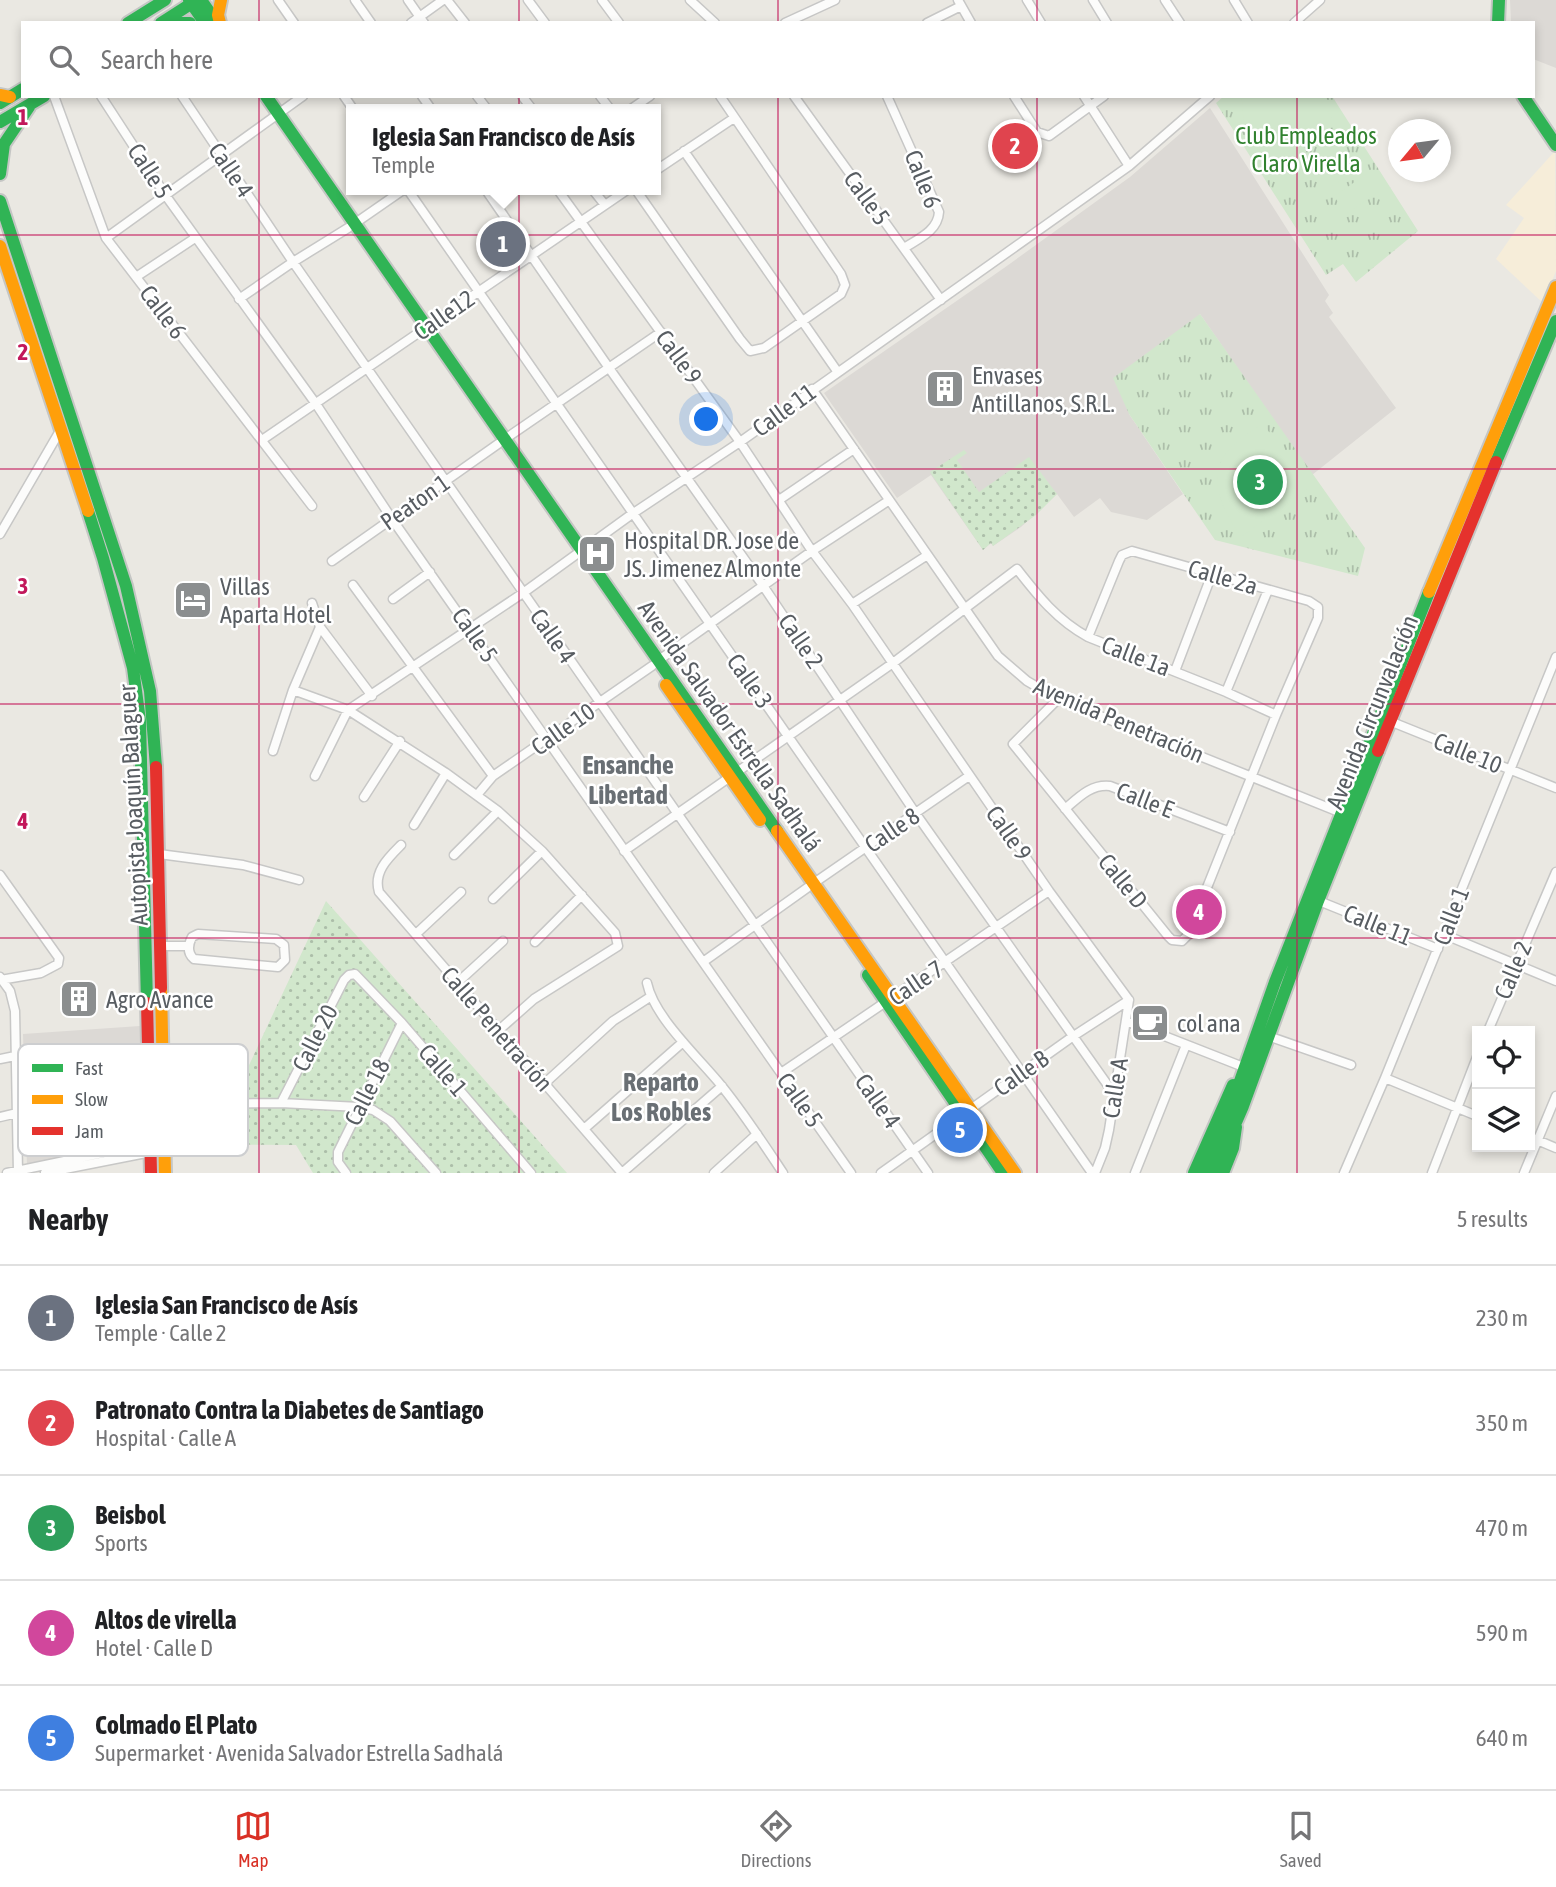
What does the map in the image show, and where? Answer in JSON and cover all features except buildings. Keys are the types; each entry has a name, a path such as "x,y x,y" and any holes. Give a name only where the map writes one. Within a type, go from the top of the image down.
{"main road":[{"path":"143,14 147,0"},
{"path":"131,21 165,0"},
{"path":"218,21 221,0"},
{"path":"1498,21 1499,0"},
{"path":"195,1 216,21"},
{"path":"165,21 195,1"},
{"path":"195,1 204,21"},
{"path":"3,99 21,90"},
{"path":"0,122 41,98"},
{"name":"Avenida Salvador Estrella Sadhalá","path":"258,98 274,116 580,552 966,1111 1003,1173"},
{"name":"Avenida Salvador Estrella Sadhalá","path":"266,98 274,116"},
{"path":"1524,98 1556,145"},
{"path":"0,174 4,144 29,107"},
{"path":"1537,117 1556,128"},
{"path":"0,182 14,246"},
{"path":"0,201 14,246"},
{"name":"Autopista Joaquín Balaguer","path":"0,246 115,600 138,695 144,777 149,1044"},
{"name":"Autopista Joaquín Balaguer","path":"14,246 126,586 145,663 154,718 162,1044"},
{"name":"Avenida Circunvalación","path":"1214,1173 1236,1122 1314,899 1385,719 1446,551 1556,289"},
{"name":"Avenida Circunvalación","path":"1385,719 1556,321"},
{"name":"Avenida Circunvalación","path":"1203,1173 1246,1068 1275,982 1314,899"},
{"name":"Avenida Circunvalación","path":"1194,1173 1235,1081 1246,1068"},
{"name":"Avenida Salvador Estrella Sadhalá","path":"966,1111 1014,1173"},
{"name":"Avenida Circunvalación","path":"1223,1173 1233,1148 1236,1122"}],"street":[{"path":"278,0 293,21"},
{"path":"355,0 370,21"},
{"path":"408,0 421,20 445,0 463,21"},
{"path":"528,0 544,21"},
{"path":"602,0 618,21"},
{"path":"690,0 713,21"},
{"path":"789,21 835,0"},
{"path":"1027,0 1040,21"},
{"path":"1093,0 1106,21"},
{"path":"1166,0 1179,21"},
{"path":"1234,0 1247,21"},
{"path":"1296,21 1320,0"},
{"path":"930,21 960,3 970,21"},
{"name":"Calle 6","path":"55,98 106,238 312,506"},
{"name":"Calle 5","path":"102,98 195,238 316,404 392,519 851,1173"},
{"name":"Calle 4","path":"183,98 293,262 929,1173"},
{"path":"106,238 300,98"},
{"path":"639,195 750,351 764,348 837,299 845,285 841,274 721,98"},
{"name":"Calle 5","path":"795,98 941,300"},
{"name":"Calle 6","path":"888,98 939,212 933,228 904,248"},
{"path":"1015,98 1031,126 1043,136 1055,133 1102,98"},
{"path":"1085,98 1129,166"},
{"name":"Calle 11","path":"348,710 523,593 632,514 740,442 941,300 1129,166 1208,98"},
{"path":"661,167 734,118"},
{"path":"684,151 837,371"},
{"path":"239,299 398,195"},
{"name":"Calle 3","path":"410,195 558,402 632,514 1094,1173"},
{"name":"Calle 2","path":"489,195 608,368 764,587 916,814 1114,1094"},
{"name":"Calle 9","path":"562,195 740,442 812,551 852,604 1049,891 1129,1000"},
{"path":"597,195 605,205"},
{"name":"Calle12","path":"262,440 620,195"},
{"path":"136,277 195,238"},
{"name":"Peaton 1","path":"332,561 661,332"},
{"name":"Avenida Penetración","path":"812,389 964,611 998,656 1027,681 1058,699 1347,815"},
{"path":"0,534 61,429"},
{"path":"779,500 854,449"},
{"name":"Calle 10","path":"477,795 493,776 600,704 812,551 888,501"},
{"name":"Calle 2a","path":"1088,637 1119,561 1127,552 1132,551 1309,601 1318,607"},
{"path":"852,604 926,556"},
{"name":"Calle 1a","path":"964,611 1017,569 1053,613 1068,626 1088,637 1276,715"},
{"path":"393,599 430,572"},
{"path":"1175,671 1212,573"},
{"path":"354,585 493,776"},
{"path":"1226,692 1268,590"},
{"path":"312,603 320,627 372,696"},
{"name":"Calle D","path":"1058,699 1013,744 1168,936 1179,942 1188,935 1318,618 1318,607"},
{"path":"624,851 964,611"},
{"path":"273,751 293,690 320,627"},
{"name":"Calle 1","path":"1343,1173 1385,1078 1556,657"},
{"path":"293,690 348,710 400,741 477,795 542,851 615,933 618,946 534,999 499,1030"},
{"path":"315,776 348,710"},
{"name":"Calle 10","path":"1385,719 1556,788"},
{"path":"364,797 400,741"},
{"path":"414,825 446,773"},
{"name":"Calle 8","path":"703,962 969,776"},
{"name":"Calle E","path":"1065,809 1090,789 1103,785 1230,832"},
{"path":"454,855 498,811"},
{"name":"Calle Penetración","path":"401,845 383,865 376,884 386,901 622,1173"},
{"path":"492,899 542,851"},
{"path":"159,854 243,865 299,880"},
{"name":"Calle 2","path":"1490,1026 1556,872"},
{"path":"0,875 59,958 58,964 50,970 1,978 10,991 15,1011 18,1172"},
{"name":"Calle 7","path":"781,1073 891,1001 995,926 1049,891"},
{"path":"416,934 461,892"},
{"path":"535,942 582,895"},
{"name":"Calle 11","path":"1314,899 1438,949"},
{"path":"198,934 276,939 284,945 286,953 284,963 278,967 194,959 189,952 189,946 192,937 198,934"},
{"name":"Calle 11","path":"1443,934 1556,981"},
{"path":"457,983 503,941"},
{"path":"160,946 189,946"},
{"name":"Calle 1","path":"351,974 358,976 402,1023 531,1173"},
{"name":"Calle 20","path":"281,1103 344,980 351,974"},
{"path":"647,984 650,997 683,1042 722,1086 783,1173"},
{"path":"544,1084 613,1021 650,997"},
{"name":"Calle A","path":"1094,1173 1105,1148 1129,1000"},
{"name":"Calle B","path":"881,1173 1072,1037 1129,1000"},
{"path":"1126,1021 1246,1068"},
{"name":"Calle 18","path":"346,1173 338,1163 338,1152 402,1023"},
{"path":"1268,1036 1351,1065"},
{"path":"584,1129 683,1042"},
{"path":"1135,1173 1186,1045"},
{"path":"0,1059 15,1056"},
{"path":"1432,1173 1472,1070"},
{"path":"1385,1078 1472,1114"},
{"path":"622,1173 722,1086"},
{"path":"1535,1137 1556,1096"},
{"path":"248,1103 359,1107 373,1110 390,1121 436,1173"},
{"path":"0,1117 17,1113"},
{"path":"714,1173 757,1134"},
{"path":"1535,1139 1556,1148"},
{"path":"1524,1173 1530,1152"},
{"path":"7,1173 107,1156"},
{"path":"45,1173 117,1156"}],"shaded area":[{"path":"1510,0 1556,0 1556,68 1535,60 1535,21 1511,21"},
{"path":"1210,108 1329,295 1325,301 1333,313 1329,317 1396,408 1312,475 1200,314 1129,414 1183,494 1147,520 1111,512 1100,498 1074,517 1057,494 1021,527 983,550 931,475 897,498 824,393 1130,177"},
{"path":"1555,151 1556,271 1543,303 1496,259 1524,218 1506,205"},
{"path":"140,1026 140,1044 23,1044 23,1034"},
{"path":"27,1156 68,1156 27,1166"}],"green space":[{"name":"Club Empleados Claro Virella","path":"1222,98 1333,98 1418,231 1356,282 1343,264 1326,275 1216,103"},
{"path":"1242,98 1319,98 1332,118 1332,124 1262,168 1247,134"},
{"path":"1348,153 1359,168 1331,187 1321,172"},
{"path":"1368,173 1380,191 1346,214 1334,196"},
{"path":"1200,314 1365,548 1358,576 1215,540 1129,414 1113,378"},
{"path":"1263,423 1307,489 1241,537 1228,516 1219,493 1218,470 1231,447"},
{"path":"964,450 967,453 957,460 979,492 1029,457 1057,494 1036,515 993,546 991,543 983,550 930,472"},
{"path":"326,901 567,1173 313,1173 296,1145 248,1145 248,1067"}],"traffic: fast":[{"path":"131,21 165,0"},
{"path":"189,0 204,21"},
{"path":"164,21 197,0"},
{"path":"201,0 216,21"},
{"path":"1498,21 1499,0"},
{"path":"0,103 21,90"},
{"path":"0,122 41,98"},
{"path":"267,98 777,831"},
{"path":"1524,98 1556,145"},
{"path":"0,174 4,144 29,107"},
{"path":"0,201 126,586 150,691 156,767"},
{"path":"1496,462 1556,321"},
{"path":"88,511 133,668 140,721 147,1003"},
{"path":"1203,1173 1227,1118 1275,982 1429,592"},
{"path":"1214,1173 1243,1106 1318,901 1378,751"},
{"path":"868,975 1003,1173"},
{"path":"1194,1173 1233,1085"},
{"path":"1223,1173 1233,1148 1236,1127"}],"traffic: slow":[{"path":"220,21 221,0"},
{"path":"0,95 10,97"},
{"path":"0,246 88,511"},
{"path":"1429,592 1556,287"},
{"path":"666,685 760,820"},
{"path":"777,831 1015,1173"},
{"path":"161,988 162,1044"},
{"path":"165,1156 165,1173"}],"traffic: jam":[{"path":"1378,751 1496,462"},
{"path":"156,767 161,988"},
{"path":"147,1003 148,1044"},
{"path":"151,1156 151,1173"}],"place":[{"name":"Patronato Contra la Diabetes de Santiago","path":"1015,146"},
{"name":"Iglesia San Francisco de Asís","path":"503,244"},
{"name":"Envases Antillanos, S.R.L.","path":"945,389"},
{"name":"Beisbol","path":"1260,482"},
{"name":"Hospital DR. Jose de JS. Jimenez Almonte","path":"597,554"},
{"name":"Villas Aparta Hotel","path":"193,600"},
{"name":"Altos de virella","path":"1199,912"},
{"name":"Agro Avance","path":"79,999"},
{"name":"col ana","path":"1150,1023"},
{"name":"Colmado El Plato","path":"960,1130"}],"district":[{"name":"Ensanche Libertad","path":"628,780"},
{"name":"Reparto Los Robles","path":"661,1097"}]}
